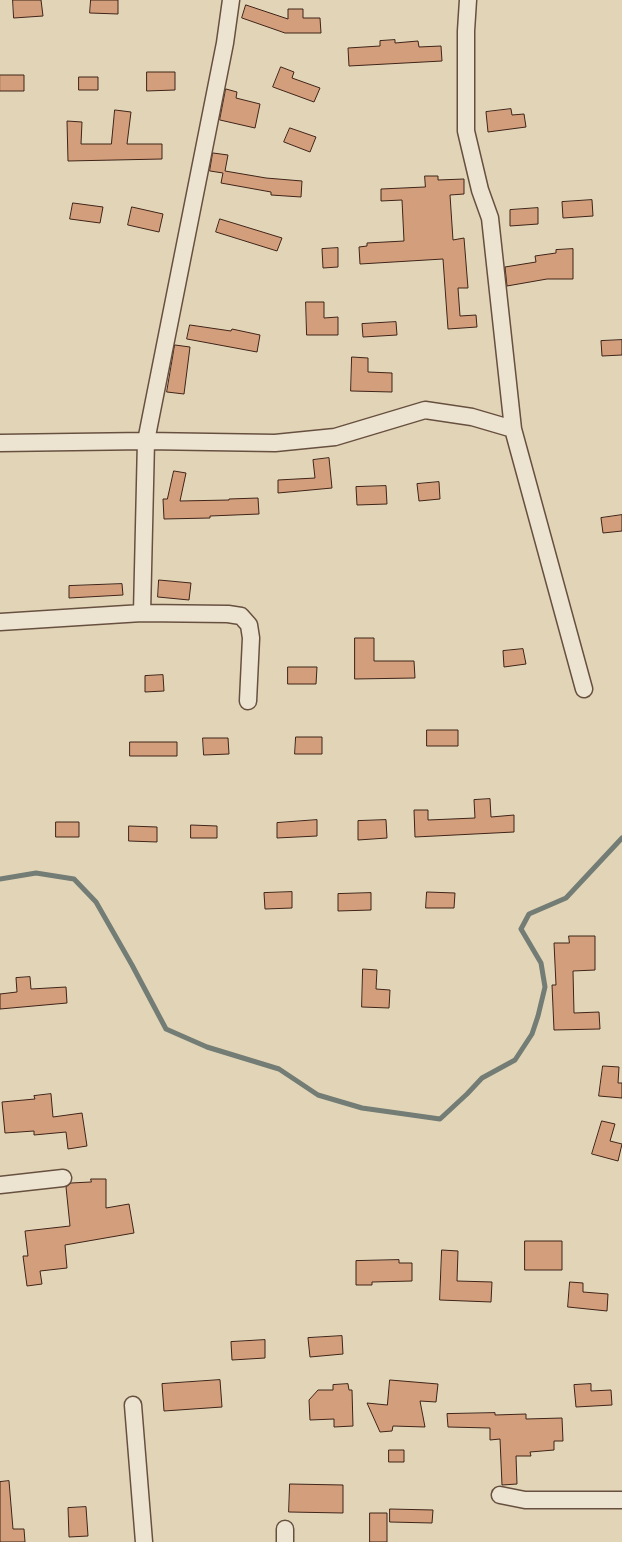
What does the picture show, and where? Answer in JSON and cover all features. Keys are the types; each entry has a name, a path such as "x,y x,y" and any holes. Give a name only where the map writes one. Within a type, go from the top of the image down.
{"street":[{"path":"142,613 146,441 226,43 231,0"},
{"path":"468,0 466,31 466,131 480,190 490,218 513,429 584,690"},
{"path":"0,443 146,441 275,443 335,437 425,410 472,417 513,429"},
{"path":"0,622 142,613 228,614 241,616 249,625 251,638 248,701"},
{"path":"0,1185 63,1178"},
{"path":"133,1405 144,1542"},
{"path":"500,1495 525,1500 622,1500"}],"building":[{"path":"13,0 41,0 43,16 14,18"},
{"path":"91,0 118,0 118,14 90,13"},
{"path":"246,5 288,19 288,9 303,9 303,18 320,18 321,33 285,33 242,18"},
{"path":"395,40 395,43 418,41 419,47 441,46 442,61 349,66 348,48 380,46 380,41"},
{"path":"281,67 294,72 292,78 320,88 314,102 273,87"},
{"path":"147,72 175,72 175,90 147,91"},
{"path":"0,75 24,75 24,91 0,91"},
{"path":"79,77 98,77 98,90 79,90"},
{"path":"226,89 237,92 236,98 260,104 255,128 220,120"},
{"path":"511,109 512,115 524,114 526,127 488,132 486,112"},
{"path":"115,110 131,112 127,144 162,144 162,159 68,161 67,121 82,122 81,144 111,144"},
{"path":"290,128 316,137 310,152 284,142"},
{"path":"213,153 228,155 225,171 266,178 302,181 301,197 271,195 271,192 221,183 223,173 210,171"},
{"path":"425,176 438,176 438,180 464,179 464,194 450,195 453,240 464,238 468,288 458,288 460,316 476,315 477,327 448,329 443,259 360,264 359,247 367,246 367,243 404,241 402,200 381,201 381,189 425,187"},
{"path":"592,200 593,216 563,218 562,202"},
{"path":"73,203 103,207 100,223 70,219"},
{"path":"132,207 163,214 159,232 128,225"},
{"path":"538,208 538,224 510,226 510,210"},
{"path":"220,219 282,238 277,251 216,232"},
{"path":"338,248 338,267 323,268 322,249"},
{"path":"573,249 573,279 547,279 507,286 505,267 536,262 535,256 556,253 556,250"},
{"path":"306,302 324,302 324,318 338,317 338,335 307,335"},
{"path":"396,322 397,335 363,337 362,324"},
{"path":"190,325 231,331 232,329 260,335 257,352 187,339"},
{"path":"622,340 622,355 602,356 601,341"},
{"path":"175,345 190,347 184,394 167,392"},
{"path":"352,357 368,358 368,372 392,373 392,392 351,391"},
{"path":"329,458 332,488 278,493 278,480 315,478 313,460"},
{"path":"174,471 186,473 180,501 258,498 259,514 164,519 163,499 167,499"},
{"path":"439,482 440,499 419,501 417,484"},
{"path":"386,486 387,504 357,505 356,487"},
{"path":"622,515 622,531 603,533 601,518"},
{"path":"159,580 191,583 189,600 158,597"},
{"path":"122,584 123,595 69,598 69,586"},
{"path":"355,638 374,638 374,661 414,661 415,678 355,679"},
{"path":"523,649 526,664 504,667 503,651"},
{"path":"288,667 317,667 316,684 288,684"},
{"path":"163,675 164,691 145,692 145,676"},
{"path":"427,730 458,730 458,746 427,746"},
{"path":"296,737 322,737 322,754 295,754"},
{"path":"203,738 228,738 229,754 204,755"},
{"path":"130,742 177,742 177,756 130,756"},
{"path":"490,799 491,817 514,815 514,832 415,837 414,810 428,810 428,820 475,818 474,800"},
{"path":"317,820 317,836 277,838 277,823"},
{"path":"386,820 387,838 358,840 358,821"},
{"path":"56,822 79,822 79,837 56,837"},
{"path":"191,825 217,826 217,838 191,838"},
{"path":"129,826 157,827 157,842 129,841"},
{"path":"292,892 292,908 265,909 264,893"},
{"path":"427,892 455,893 454,908 426,908"},
{"path":"371,893 371,910 338,911 338,894"},
{"path":"569,936 595,936 595,970 573,971 574,1013 599,1012 600,1029 554,1030 552,985 556,985 554,943 569,943"},
{"path":"363,969 377,970 376,989 390,990 389,1008 362,1007"},
{"path":"30,977 31,989 66,987 67,1003 0,1009 0,994 17,992 16,978"},
{"path":"603,1066 619,1067 618,1083 622,1083 622,1098 599,1096"},
{"path":"51,1094 53,1117 82,1113 87,1146 68,1149 66,1132 34,1135 34,1131 5,1133 2,1102 35,1099 34,1096"},
{"path":"602,1121 615,1124 610,1141 622,1144 618,1161 592,1154"},
{"path":"91,1179 106,1179 106,1208 129,1204 134,1233 65,1245 67,1268 40,1271 42,1284 27,1286 23,1256 28,1256 25,1231 70,1226 66,1187 71,1183 91,1182"},
{"path":"525,1241 562,1241 562,1270 525,1270"},
{"path":"442,1250 458,1251 457,1281 492,1282 491,1302 440,1300"},
{"path":"399,1260 399,1263 412,1263 412,1281 372,1282 372,1285 356,1285 356,1261"},
{"path":"570,1282 583,1283 583,1292 608,1294 607,1311 568,1307"},
{"path":"342,1336 343,1354 310,1357 308,1338"},
{"path":"265,1340 265,1358 232,1360 231,1342"},
{"path":"220,1380 222,1407 164,1411 162,1384"},
{"path":"390,1380 438,1384 436,1402 420,1401 425,1427 393,1426 392,1431 380,1432 367,1403 387,1405"},
{"path":"348,1384 349,1390 352,1390 353,1426 334,1427 334,1419 310,1420 309,1400 318,1390 333,1390 333,1385"},
{"path":"591,1384 591,1391 611,1390 612,1405 576,1407 574,1385"},
{"path":"495,1413 495,1415 526,1414 526,1419 562,1418 563,1441 554,1441 554,1450 530,1452 531,1456 516,1456 517,1484 502,1485 500,1439 490,1440 490,1428 448,1427 447,1414"},
{"path":"389,1450 404,1450 404,1462 389,1462"},
{"path":"9,1481 13,1529 24,1529 25,1542 0,1542 0,1482"},
{"path":"290,1484 343,1485 343,1513 289,1512"},
{"path":"86,1507 88,1536 69,1537 68,1508"},
{"path":"390,1509 433,1510 432,1523 390,1522"},
{"path":"370,1513 387,1513 387,1542 370,1542"}],"waterway":[{"path":"0,879 36,873 74,879 96,902 166,1029 207,1047 279,1069 318,1095 362,1108 440,1119 482,1078 515,1060 532,1034 545,987 541,963 521,929 529,914 566,898 622,838"}]}
